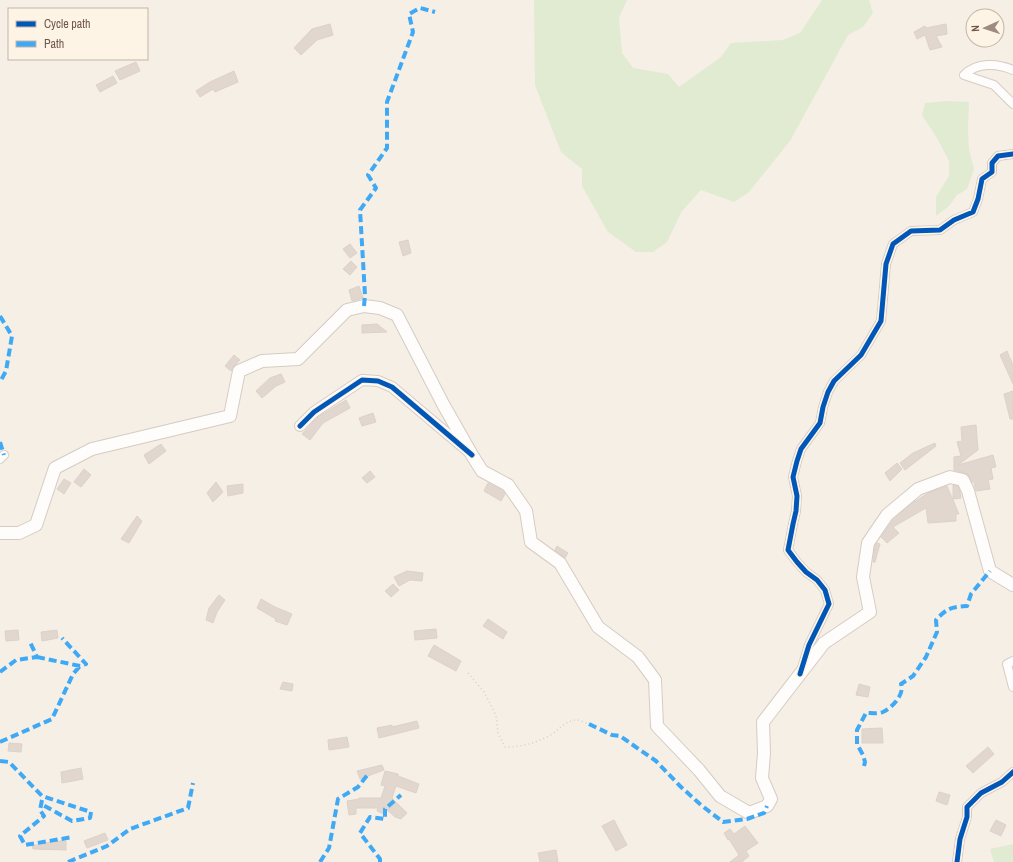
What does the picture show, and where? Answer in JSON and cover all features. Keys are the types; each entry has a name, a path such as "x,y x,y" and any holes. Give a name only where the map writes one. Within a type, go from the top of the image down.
{"main road":[{"path":"0,533 19,533 36,525 55,468 92,450 230,416 239,371 262,361 298,360 347,310 364,306 380,308 397,315 443,404 482,471 508,485 526,511 531,542 560,563 598,627 638,657 655,680 657,726 699,770 720,796 749,813 767,806 771,799 762,778 763,722 824,643 870,612 864,577 868,543 887,516 918,489 950,476 963,480 981,533 990,571 1013,585"}],"street":[{"path":"1013,70 1004,66 993,65 972,68 964,75 994,85 1013,104"},
{"path":"800,674 810,645 829,604 825,590 817,580 806,572 788,550 798,496 793,477 801,449 820,423 823,407 828,392 834,381 861,355 881,321 886,264 893,244 911,231 940,230 954,220 973,212 978,199 982,178 992,172 992,163 998,156 1013,154"},
{"path":"300,426 314,412 362,380 378,381 392,388 472,455"},
{"path":"1013,661 1007,664 1013,687"},
{"path":"957,862 960,839 967,817 967,807 981,793 1002,782 1013,772"}],"path":[{"path":"468,673 484,692 492,707 496,716 498,733 505,747 518,747 534,743 549,736 564,724 576,720 589,724"}],"green space":[{"path":"534,0 627,0 619,18 622,53 633,68 668,74 679,87 721,57 731,43 783,40 800,33 822,0 869,0 873,13 863,27 848,35 790,141 748,193 734,202 701,190 682,211 667,242 653,252 636,252 608,232 582,186 582,169 561,152 535,85"},
{"path":"948,101 969,102 969,150 974,169 967,189 957,195 949,206 936,216 936,197 949,176 949,161 937,138 922,115 925,103"},
{"path":"1013,844 1013,862 994,862 990,849"}],"building":[{"path":"330,24 333,35 317,40 301,55 294,48 312,29"},
{"path":"946,24 947,34 936,36 942,47 930,50 925,35 917,39 914,32 925,26 926,28"},
{"path":"136,62 140,71 120,80 115,71"},
{"path":"234,71 238,82 215,92 213,89 200,97 196,91 210,82"},
{"path":"113,76 117,83 100,92 96,85"},
{"path":"408,240 411,253 403,256 399,242"},
{"path":"350,244 357,253 350,258 343,249"},
{"path":"351,261 357,267 350,275 343,269"},
{"path":"359,286 363,298 352,301 349,290"},
{"path":"377,324 387,332 362,333 362,325"},
{"path":"1007,351 1013,365 1013,384 1000,355"},
{"path":"234,355 240,360 231,371 225,366"},
{"path":"281,374 285,382 276,386 262,398 256,391 270,378"},
{"path":"1013,391 1013,419 1010,419 1004,394"},
{"path":"346,400 350,408 323,423 310,440 302,434 318,417"},
{"path":"373,413 376,422 362,426 359,418"},
{"path":"976,425 978,450 958,465 993,455 996,467 991,468 993,479 988,480 990,489 976,491 974,482 972,482 968,474 954,470 954,457 961,456 957,442 962,441 961,427"},
{"path":"935,443 936,446 905,470 900,463 913,453"},
{"path":"161,444 166,451 149,464 144,455"},
{"path":"897,463 902,469 890,481 885,473"},
{"path":"84,469 91,475 81,487 74,482"},
{"path":"370,471 375,477 367,483 362,478"},
{"path":"64,479 71,483 64,494 57,489"},
{"path":"216,482 223,492 213,502 207,493"},
{"path":"488,483 503,491 505,494 501,501 484,491"},
{"path":"243,484 243,493 228,496 227,486"},
{"path":"953,485 958,486 961,498 953,499"},
{"path":"947,486 959,514 956,514 956,521 928,523 926,508 893,527 899,533 887,543 881,537 893,520 911,504 928,493"},
{"path":"137,516 142,521 129,543 121,539"},
{"path":"877,543 880,544 875,562 873,562 875,546"},
{"path":"557,546 568,553 565,558 555,550"},
{"path":"407,571 423,573 422,581 410,580 399,586 394,577"},
{"path":"393,584 399,590 391,597 385,591"},
{"path":"219,595 225,600 217,612 213,623 206,620 209,608"},
{"path":"261,599 292,614 287,625 275,621 276,619 257,608"},
{"path":"488,619 507,632 503,639 483,626"},
{"path":"436,629 437,638 415,640 414,631"},
{"path":"18,630 19,640 6,641 5,631"},
{"path":"57,630 58,638 42,641 41,632"},
{"path":"434,645 461,661 456,671 428,656"},
{"path":"283,682 293,684 292,691 280,689"},
{"path":"859,684 870,687 868,697 856,695"},
{"path":"417,721 419,728 379,738 377,728 392,725 392,727"},
{"path":"882,728 883,743 862,743 862,729"},
{"path":"347,737 349,747 329,750 328,740"},
{"path":"9,743 22,744 21,752 8,751"},
{"path":"988,747 994,754 973,773 966,766"},
{"path":"382,765 384,770 360,779 357,771"},
{"path":"81,768 83,779 62,783 61,772"},
{"path":"385,771 398,774 398,776 419,784 416,793 396,786 392,798 407,813 401,819 395,817 385,808 384,814 377,811 378,808 356,808 356,814 349,815 347,801 359,798 381,798 385,786 381,785"},
{"path":"939,792 950,795 947,805 936,801"},
{"path":"614,820 627,845 616,851 602,826"},
{"path":"996,820 1006,825 1001,836 990,831"},
{"path":"745,826 758,843 746,851 749,856 742,862 730,862 739,855 724,833 730,829 734,834"},
{"path":"105,833 108,840 87,848 84,841"},
{"path":"55,841 66,841 66,850 33,849 32,846"},
{"path":"556,850 558,862 540,862 538,853"}],"marked path":[{"path":"364,306 365,295 360,210 376,188 368,175 387,148 387,102 413,32 409,14 420,8 435,12"},
{"path":"0,316 12,336 6,371 0,382"},
{"path":"0,442 4,455"},
{"path":"864,766 865,762 863,755 857,744 857,730 866,713 883,712 894,704 901,692 901,684 913,676 926,657 937,632 936,620 950,609 967,606 971,594 990,571"},
{"path":"37,657 80,666 86,664 62,638"},
{"path":"0,672 16,660 37,657 30,642"},
{"path":"0,742 52,719 73,674 80,666"},
{"path":"589,724 612,735 620,736 656,761 680,786 723,822 747,819 764,813 767,806"},
{"path":"0,761 9,762 42,796 91,812 90,818 72,821 41,804"},
{"path":"320,862 329,848 338,799 358,787 369,773"},
{"path":"68,862 107,846 130,829 188,808 193,783"},
{"path":"380,862 380,859 360,833 370,817 385,819 385,809 401,795"},
{"path":"42,800 40,810 44,816 20,836 25,845 73,837"}],"cycle path":[{"path":"800,674 809,645 829,604 825,590 817,580 806,572 788,550 796,511 797,496 793,477 801,449 820,423 823,407 828,392 834,381 861,355 881,321 886,264 893,244 911,231 940,230 954,220 973,212 978,199 982,179 992,172 992,163 998,156 1013,154"},
{"path":"300,426 314,412 362,380 378,381 392,387 472,455"},
{"path":"957,862 960,839 967,817 967,807 981,793 1002,782 1013,772"}]}
